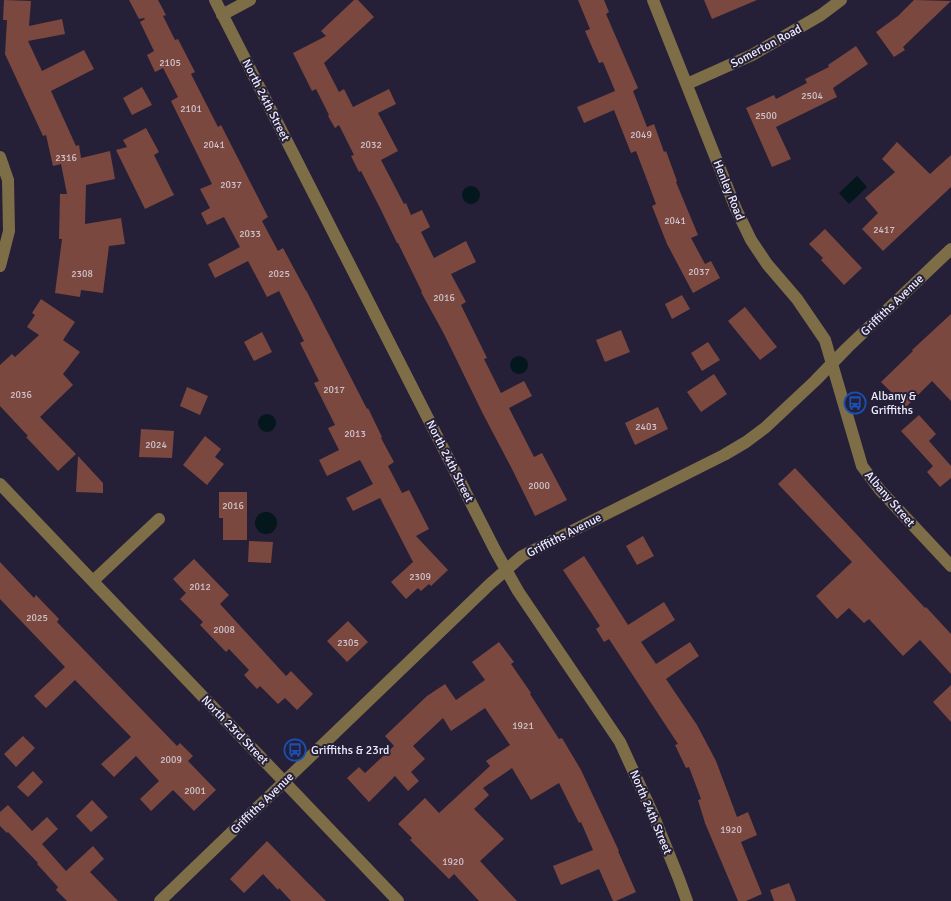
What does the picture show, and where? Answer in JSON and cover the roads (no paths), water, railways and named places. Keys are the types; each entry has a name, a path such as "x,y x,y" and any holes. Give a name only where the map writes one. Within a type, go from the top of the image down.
{"street":[{"name":"North 24th Street","path":"215,0 495,550 518,591 620,742 652,812 687,901"},
{"path":"222,15 250,0"},
{"name":"Henley Road","path":"653,0 736,209 751,240 767,264 798,299 822,333 826,340 832,364"},
{"name":"Somerton Road","path":"687,84 752,55 821,15 841,0"},
{"path":"0,157 8,180 9,231 0,266"},
{"name":"Griffiths Avenue","path":"160,901 469,604 522,556 724,455 746,442 766,427 951,249"},
{"name":"Albany Street","path":"832,364 862,466 880,490 951,566"},
{"name":"North 23rd Street","path":"0,484 398,901"},
{"path":"94,581 160,519"}],"place":[{"name":"Albany & Griffiths","path":"855,403"},
{"name":"Griffiths & 23rd","path":"295,750"}]}
